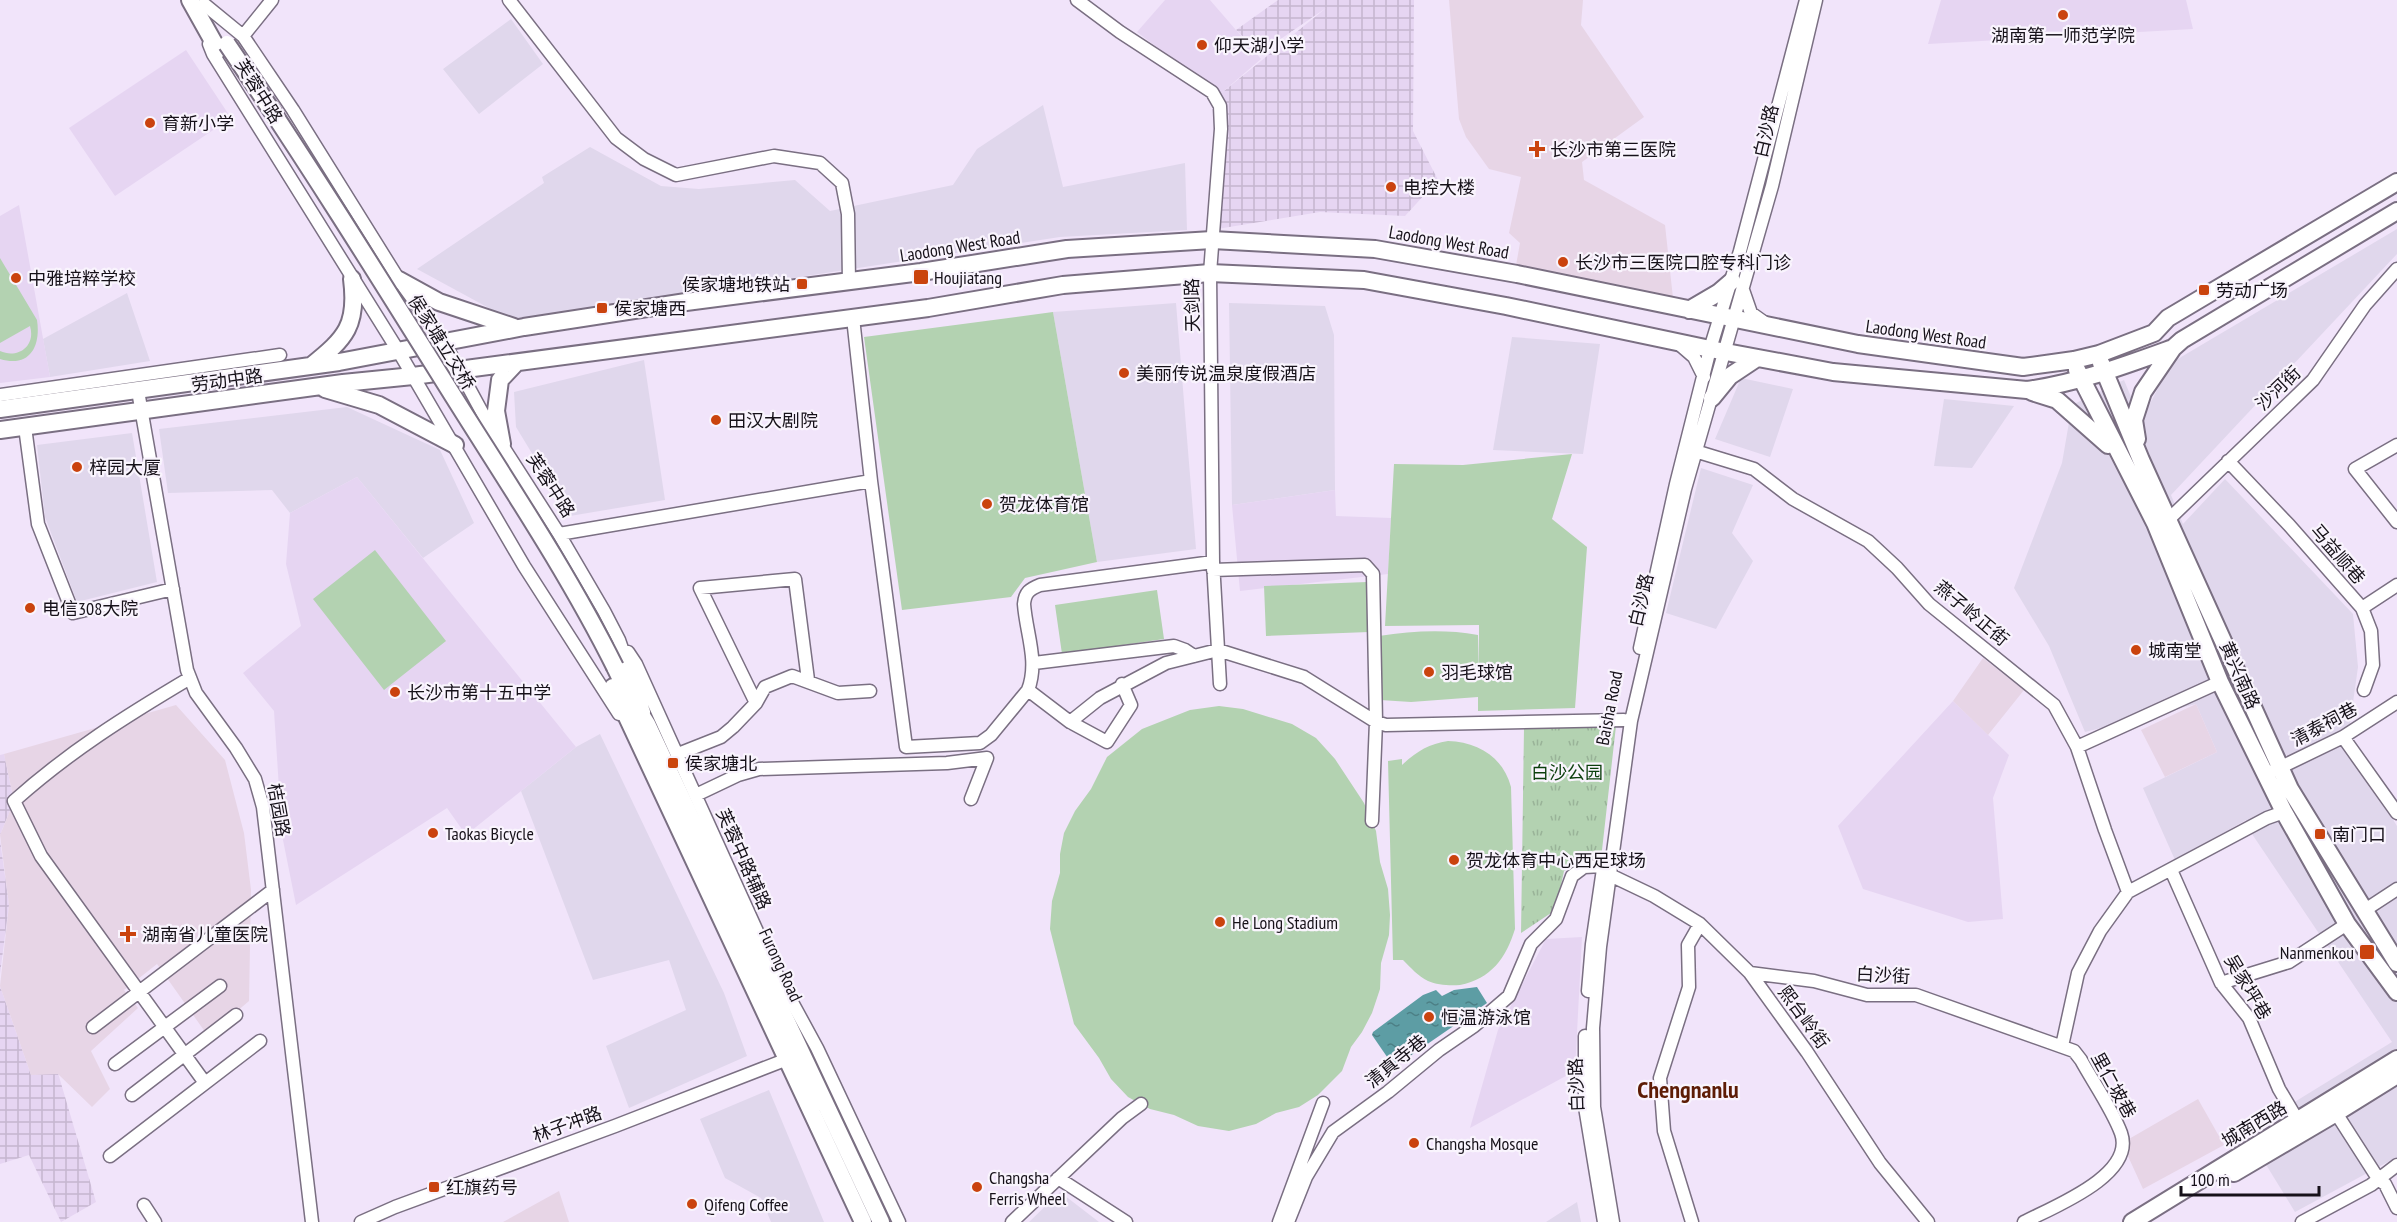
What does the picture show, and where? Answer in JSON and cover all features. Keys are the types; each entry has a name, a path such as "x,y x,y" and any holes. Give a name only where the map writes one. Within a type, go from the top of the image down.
{"main road":[{"name":"侯家塘立交桥","path":"198,3 222,47 611,670"},
{"name":"Laodong West Road","path":"444,342 686,302 849,282 1067,249 1212,240 1375,249 1517,273 1728,319 1858,344 2023,367 2099,354 2154,333 2168,318 2397,182"},
{"path":"2133,462 2134,420 2143,392 2173,348 2182,340 2397,211"},
{"path":"460,369 853,318 1064,285 1210,273 1364,280 1506,306 1678,343 1833,372 2027,390 2052,387 2103,373 2173,348"},
{"path":"311,366 332,349 346,333 354,313 352,279"},
{"path":"399,280 438,302 518,328"},
{"path":"1689,310 1718,293 1737,286"},
{"name":"劳动中路","path":"0,409 311,366 399,352 444,342"},
{"name":"黄兴南路","path":"2099,354 2103,373 2133,462 2220,682 2273,772 2290,789 2397,963"},
{"path":"1712,398 1730,376 1757,358"},
{"name":"黄兴南路","path":"2074,360 2080,379 2168,520 2273,772 2284,812 2347,924 2397,992"},
{"path":"502,444 496,411 500,380 516,363"},
{"name":"劳动中路","path":"0,430 460,369"},
{"path":"318,387 379,405 455,445"},
{"path":"2027,390 2057,400 2133,462"},
{"name":"Furong Road","path":"611,670 647,724 881,1222"},
{"name":"Furong Road","path":"611,670 639,743 785,1060 863,1222"},
{"name":"城南西路","path":"2132,1222 2397,1064"},
{"name":"城南西路","path":"2151,1222 2336,1113 2397,1064"}],"street":[{"path":"243,36 272,0"},
{"path":"509,0 616,138 644,159 676,175 774,156 820,163 842,183 848,214 849,282"},
{"name":"天剑路","path":"1077,0 1120,32 1212,92 1220,106 1221,129 1210,273 1213,566 1220,684"},
{"name":"白沙路","path":"1613,1222 1594,1107 1593,1028 1607,871 1631,721 1695,451 1712,398 1718,351 1737,286 1806,0"},
{"name":"白沙路","path":"1737,286 1772,186 1816,0"},
{"name":"芙蓉中路","path":"198,3 243,36 293,110 399,280 444,342 489,425 560,534 619,640 647,724"},
{"name":"芙蓉中路","path":"198,3 213,54 413,376"},
{"name":"沙河街","path":"2168,520 2313,380 2365,305 2397,269"},
{"path":"1737,286 1751,313 1770,327"},
{"path":"853,318 871,481 906,747 980,743 991,735 1028,690 1032,678 1034,663 1024,604 1025,595 1030,589 1040,585 1213,566 1365,565 1373,574 1375,627 1376,722 1372,821"},
{"path":"1678,343 1694,357 1704,376"},
{"name":"Baisha Road","path":"1604,1222 1589,1137 1584,1077 1585,1025 1592,944 1607,871 1624,720 1676,484 1704,376 1718,351"},
{"path":"0,395 280,356"},
{"path":"413,376 524,566 639,743"},
{"name":"桔园路","path":"138,391 187,670 196,693 236,748 255,779 263,807 312,1222"},
{"path":"25,427 38,524 73,613 173,589"},
{"path":"2397,445 2355,469 2397,522"},
{"name":"燕子岭正街","path":"1695,451 1754,469 1793,499 1868,542 1897,568 1929,604 2054,705 2077,747 2128,892"},
{"name":"马益顺巷","path":"2228,461 2289,525 2362,608 2371,631 2373,665 2364,690"},
{"path":"560,534 871,481"},
{"path":"756,703 700,588 795,579 808,680"},
{"path":"2362,608 2397,585"},
{"name":"芙蓉中路辅路","path":"619,640 636,664 771,961 817,1048 899,1222"},
{"path":"1034,663 1174,646 1194,656"},
{"path":"1071,722 1100,698 1122,684 1166,663 1218,650 1304,677 1376,722 1386,725 1624,720"},
{"path":"678,754 721,737 733,728 756,703 765,687 792,676 838,693 870,691"},
{"path":"190,678 115,722 49,770 14,801 40,856 206,1083"},
{"path":"2077,747 2220,682"},
{"path":"1028,690 1071,722 1107,742 1131,705 1122,684"},
{"name":"清泰祠巷","path":"2273,772 2343,737 2397,702"},
{"path":"2343,737 2397,813"},
{"path":"696,795 738,775 759,769 947,763 987,758 971,799"},
{"path":"2062,1046 2078,973 2100,932 2128,892 2267,818 2284,812"},
{"name":"清真寺巷","path":"1288,1222 1306,1177 1333,1132 1389,1092 1509,996 1531,944 1556,919 1572,876 1584,867 1607,871"},
{"name":"吴家坪巷","path":"2171,870 2221,983 2249,1018 2279,1089 2298,1121"},
{"name":"熙台岭街","path":"1607,871 1700,924 1749,973 1807,1052 1880,1163 1928,1222"},
{"path":"2365,910 2397,889"},
{"path":"93,1027 273,890"},
{"path":"1692,1222 1664,1131 1660,1078 1689,987 1688,945 1700,924"},
{"path":"2221,983 2289,962 2347,924"},
{"name":"白沙街","path":"1749,973 1814,981 1841,990 1867,995 1916,995 2045,1041"},
{"path":"116,1064 220,986"},
{"path":"132,1095 236,1015"},
{"path":"110,1156 260,1041"},
{"name":"里仁坡巷","path":"2024,1222 2102,1179 2114,1168 2122,1151 2121,1134 2081,1060 2074,1051 2045,1041"},
{"name":"林子冲路","path":"361,1222 395,1207 785,1060"},
{"path":"1279,1222 1323,1103"},
{"path":"1012,1222 1122,1118 1141,1104"},
{"path":"2336,1113 2379,1180 2385,1184 2397,1209"},
{"path":"2302,1222 2379,1180 2397,1165"},
{"path":"1058,1178 1126,1222"},
{"path":"144,1206 155,1222"}],"shaded area":[{"name":"仰天湖小学","path":"1165,0 1210,0 1261,59 1219,95 1137,32"},
{"path":"1278,0 1414,0 1413,131 1438,180 1405,216 1320,212 1217,229 1219,95 1326,8 1260,53 1236,30"},
{"name":"长沙市第三医院","path":"1449,0 1583,0 1581,25 1644,117 1582,162 1584,180 1665,225 1673,298 1515,271 1520,243 1509,233 1521,177 1489,169 1466,137 1459,119"},
{"name":"湖南第一师范学院","path":"1941,0 2186,0 2193,29 1928,44"},
{"path":"511,19 543,64 479,114 443,69"},
{"name":"育新小学","path":"186,50 231,118 115,196 69,128"},
{"path":"1043,105 1063,187 1185,163 1187,230 1060,237 513,321 417,269 544,183 542,177 590,147 661,186 699,189 795,180 830,211 953,185 977,149"},
{"name":"中雅培粹学校","path":"19,205 50,377 0,383 0,216"},
{"path":"2397,229 2397,254 2171,495 2183,524 2225,479 2353,614 2358,667 2347,745 2397,826 2397,1157 2295,1212 2246,1132 2392,1042 2252,834 2246,820 2175,860 2143,788 2217,752 2196,704 2085,732 2049,646 2014,588 2062,463 2072,405 2124,380 2141,421 2171,363"},
{"path":"127,293 150,361 50,377 43,339"},
{"path":"1176,303 1196,549 1097,562 1053,312"},
{"path":"1229,303 1325,306 1334,335 1335,490 1232,505"},
{"path":"1512,337 1600,344 1583,454 1493,450"},
{"path":"644,360 665,500 570,516 516,427 514,392"},
{"path":"1741,378 1793,389 1770,457 1715,439"},
{"path":"1944,399 2014,406 1972,468 1934,466"},
{"path":"347,407 440,450 474,523 423,558 357,477 290,513 272,490 168,493 159,429"},
{"path":"132,433 157,582 77,602 45,517 37,445"},
{"path":"1701,468 1753,485 1732,533 1753,561 1716,629 1666,613"},
{"name":"长沙市第十五中学","path":"357,477 576,747 466,835 447,808 296,905 282,835 274,711 243,673 301,626 286,564 290,513"},
{"path":"1335,490 1336,516 1391,518 1388,574 1240,591 1232,505"},
{"path":"1983,658 2024,690 1988,735 1953,701"},
{"path":"1953,701 2009,755 1993,798 2003,919 1968,922 1863,889 1838,826"},
{"path":"2196,704 2217,752 2165,777 2141,730"},
{"name":"湖南省儿童医院","path":"176,705 225,760 244,833 251,890 249,1001 208,1036 157,964 124,990 138,1008 91,1051 110,1089 92,1107 58,1074 31,1075 0,986 9,905 0,835 14,801 4,754"},
{"path":"600,734 724,993 747,1056 629,1108 606,1046 686,1010 669,960 593,980 521,791 576,747"},
{"path":"4,754 14,801 0,835 0,755"},
{"path":"0,840 9,905 0,974"},
{"path":"1582,937 1575,1071 1470,1128 1498,1030 1546,939"},
{"path":"0,986 31,1075 58,1073 96,1202 61,1222 29,1155 0,1164"},
{"path":"769,1090 824,1222 771,1222 761,1198 725,1178 700,1119"},
{"path":"2198,1099 2224,1145 2143,1189 2122,1143"},
{"path":"559,1191 569,1222 503,1222"},
{"path":"1060,1192 1099,1222 1029,1222"},
{"path":"1577,1202 1581,1222 1546,1222"}],"green space":[{"path":"0,258 37,320 35,346 31,353 19,360 0,359 0,351 13,353 24,349 28,345 31,333 30,326 0,343"},
{"name":"贺龙体育馆","path":"1053,312 1097,562 1025,578 1011,597 902,610 864,337"},
{"path":"1572,454 1552,519 1587,547 1575,708 1478,711 1478,697 1411,702 1380,700 1379,636 1428,631 1478,635 1479,676 1479,625 1385,626 1394,464 1463,465"},
{"path":"375,550 446,641 384,690 313,599"},
{"path":"1367,582 1369,632 1266,636 1264,586"},
{"path":"1157,590 1164,639 1062,654 1055,605"},
{"name":"He Long Stadium","path":"1219,706 1243,709 1292,724 1316,738 1335,759 1364,803 1376,831 1380,862 1388,889 1390,915 1389,935 1381,963 1380,989 1372,1013 1351,1047 1342,1071 1318,1095 1299,1107 1276,1113 1256,1124 1229,1131 1198,1126 1174,1115 1150,1109 1128,1097 1111,1079 1074,1024 1050,929 1052,901 1060,873 1060,854 1064,833 1075,811 1091,789 1107,757 1142,729 1190,710"},
{"name":"白沙公园","path":"1616,726 1601,859 1584,861 1564,871 1558,899 1551,913 1521,933 1524,728"},
{"path":"1448,741 1469,744 1488,753 1502,767 1511,787 1515,929 1507,949 1496,966 1480,978 1460,985 1428,981 1403,960 1393,960 1388,761 1402,759 1402,765 1423,749"}],"water":[{"name":"恒温游泳馆","path":"1477,987 1487,1003 1394,1067 1372,1035 1423,995 1436,990 1442,996 1454,990"}],"place":[{"name":"湖南第一师范学院","path":"2063,15"},
{"name":"仰天湖小学","path":"1202,45"},
{"name":"育新小学","path":"150,123"},
{"name":"长沙市第三医院","path":"1537,149"},
{"name":"电控大楼","path":"1391,187"},
{"name":"长沙市三医院口腔专科门诊","path":"1563,262"},
{"name":"Houjiatang","path":"921,277"},
{"name":"中雅培粹学校","path":"16,278"},
{"name":"侯家塘地铁站","path":"802,284"},
{"name":"劳动广场","path":"2204,290"},
{"name":"侯家塘西","path":"602,308"},
{"name":"美丽传说温泉度假酒店","path":"1124,373"},
{"name":"田汉大剧院","path":"716,420"},
{"name":"梓园大厦","path":"77,467"},
{"name":"贺龙体育馆","path":"987,504"},
{"name":"电信308大院","path":"30,608"},
{"name":"城南堂","path":"2136,650"},
{"name":"羽毛球馆","path":"1429,672"},
{"name":"长沙市第十五中学","path":"395,692"},
{"name":"侯家塘北","path":"673,763"},
{"name":"Taokas Bicycle","path":"433,833"},
{"name":"南门口","path":"2320,834"},
{"name":"贺龙体育中心西足球场","path":"1454,860"},
{"name":"He Long Stadium","path":"1220,922"},
{"name":"湖南省儿童医院","path":"128,934"},
{"name":"Nanmenkou","path":"2367,952"},
{"name":"恒温游泳馆","path":"1429,1017"},
{"name":"Changsha Mosque","path":"1414,1143"},
{"name":"红旗药号","path":"434,1187"},
{"name":"Changsha Ferris Wheel","path":"977,1187"},
{"name":"Qifeng Coffee","path":"692,1204"}],"district":[{"name":"Chengnanlu","path":"1688,1089"}]}
